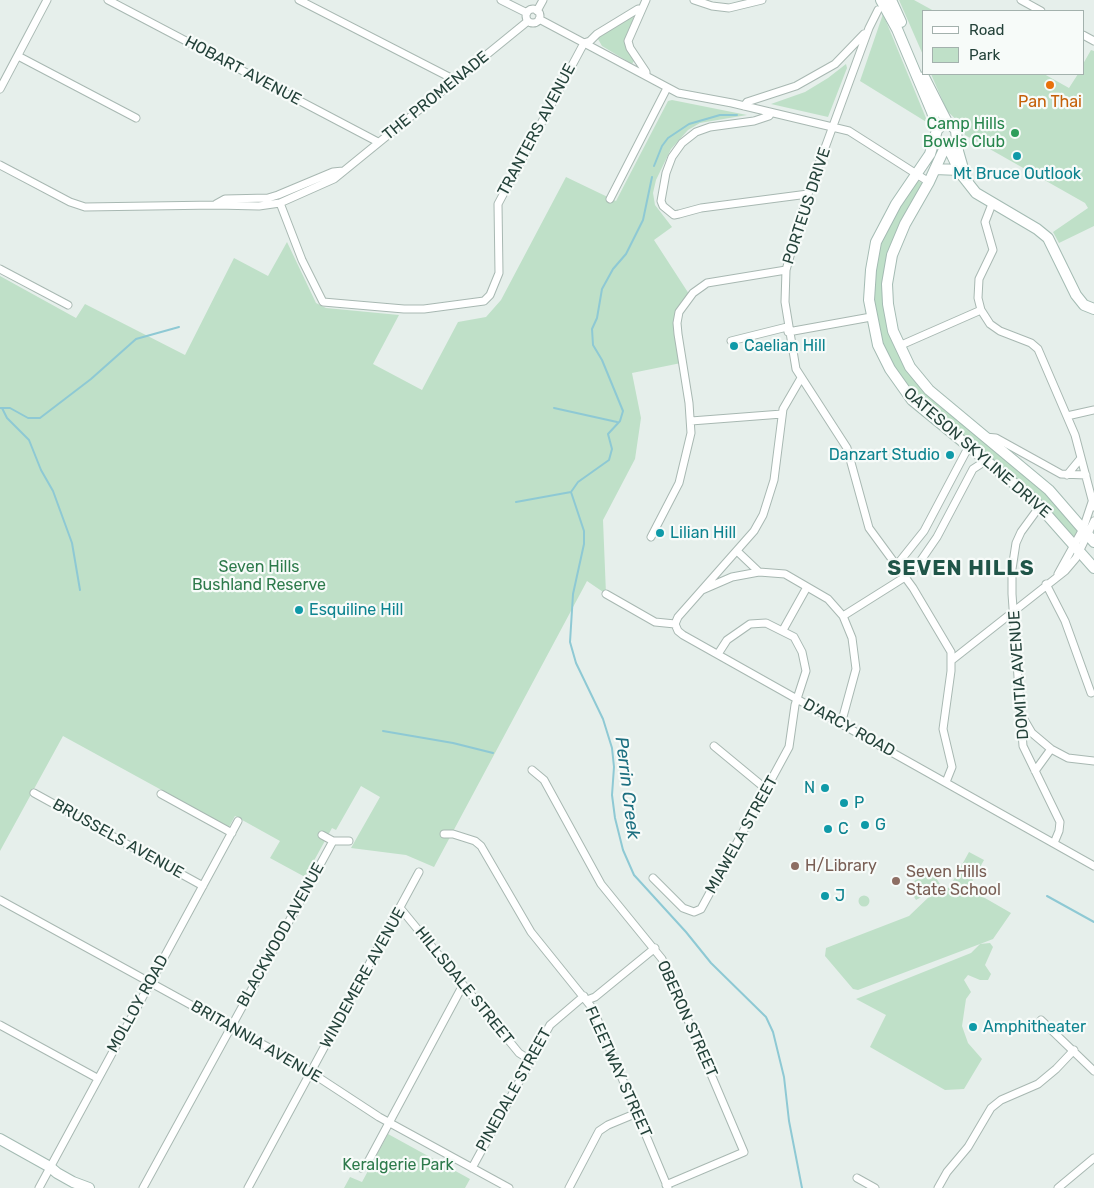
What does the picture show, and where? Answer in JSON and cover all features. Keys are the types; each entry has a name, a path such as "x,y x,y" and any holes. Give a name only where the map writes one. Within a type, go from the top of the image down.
{"main road":[{"path":"882,0 897,29 932,112 940,143 950,144"},
{"path":"891,0 922,71"},
{"path":"924,75 948,124 956,130 950,144 959,170 976,192 992,204 1038,229 1048,238 1076,295 1084,305 1094,309"},
{"path":"937,134 942,126 948,124"},
{"name":"OATESON SKYLINE DRIVE","path":"937,134 930,154 884,223 876,242 870,280 871,317 878,345 900,384 916,403 987,460 1040,506 1094,568"},
{"path":"950,144 966,179"},
{"name":"OATESON SKYLINE DRIVE","path":"950,144 901,231 889,270 888,304 893,330 910,367 929,390 1049,490 1089,535"},
{"path":"935,168 959,170"},
{"path":"0,1139 50,1167 67,1173 86,1187"}],"street":[{"path":"0,89 47,0"},
{"name":"HOBART AVENUE","path":"108,0 378,142"},
{"path":"299,0 455,80"},
{"path":"501,0 534,23 539,19"},
{"path":"543,0 537,11 539,19 667,88 694,97 744,106 849,131 929,182"},
{"path":"646,0 628,40 630,48 646,72 646,75"},
{"path":"694,0 712,6 729,8 762,0"},
{"path":"1021,0 1039,10"},
{"name":"TRANTERS AVENUE","path":"280,203 302,260 320,298 324,302 424,309 478,303 490,295 499,273 498,204 584,43 590,41 597,34 638,9 642,9"},
{"path":"527,17 532,10 537,11"},
{"name":"PORTEUS DRIVE","path":"878,10 869,28 808,194 786,270 784,290 792,357 801,378 847,448 866,521 874,537 905,577 947,644 952,660 943,729 952,768 946,782"},
{"name":"THE PROMENADE","path":"0,165 70,202 85,207 259,206 280,203 324,184 343,171 455,80 527,17"},
{"path":"744,106 747,102 796,86 835,64 869,28"},
{"path":"18,56 136,118"},
{"path":"610,198 667,88"},
{"path":"771,112 769,116 754,121 710,127 696,132 682,144 672,157 666,173 661,200 663,206 674,214 701,208 808,194"},
{"name":"THE PROMENADE","path":"216,205 225,199 278,195 333,172 343,171"},
{"path":"992,204 985,222 993,250 979,279 978,298 981,310 990,324 1000,331 1036,347 1067,416 1093,500 1089,535"},
{"path":"0,269 68,305"},
{"path":"651,537 679,483 688,453 691,421 677,323 685,301 698,288 717,280 786,270"},
{"path":"899,346 981,310"},
{"path":"731,341 871,317"},
{"path":"606,594 655,622 676,624 678,617 754,531 763,515 774,480 784,404 801,378"},
{"path":"1067,416 1094,410"},
{"path":"691,421 782,414"},
{"name":"OATESON SKYLINE DRIVE","path":"985,437 996,438 1067,476 1086,476"},
{"path":"896,566 924,531 969,446"},
{"path":"1067,476 1081,458"},
{"path":"843,616 905,577 917,566 937,537 975,466 987,460"},
{"name":"DOMITIA AVENUE","path":"1040,506 1021,532 1016,543 1012,569 1024,746 1060,822 1059,831 1054,843"},
{"path":"952,660 1073,563 1077,548 1089,535 1094,521"},
{"path":"737,551 758,572"},
{"path":"700,591 732,577 758,572 781,573 828,599 843,616 852,638 856,669 841,724"},
{"path":"1046,584 1065,621 1091,693"},
{"path":"718,654 727,640 750,624 766,623 783,630 807,587"},
{"name":"D'ARCY ROAD","path":"676,624 678,631 684,635 1094,866"},
{"name":"MIAWELA STREET","path":"653,878 683,908 690,912 699,912 789,747 797,699 806,671 802,652 794,637 783,630"},
{"path":"1021,714 1032,732 1051,750 1068,758 1094,761"},
{"path":"714,746 766,789"},
{"path":"1035,771 1051,750"},
{"name":"OBERON STREET","path":"532,770 544,780 601,884 655,948 666,966 744,1152 667,1187"},
{"name":"BRUSSELS AVENUE","path":"34,793 203,886"},
{"path":"161,794 232,833"},
{"name":"MOLLOY ROAD","path":"39,1188 238,820"},
{"name":"FLEETWAY STREET","path":"444,834 453,834 474,841 481,846 531,932 585,998 596,1017 667,1187"},
{"path":"322,835 332,840 349,841"},
{"name":"BLACKWOOD AVENUE","path":"143,1188 332,840"},
{"name":"WINDEMERE AVENUE","path":"248,1188 401,909 419,872"},
{"name":"BRITANNIA AVENUE","path":"0,900 231,1026 312,1072 388,1123 509,1188"},
{"name":"HILLSDALE STREET","path":"401,909 519,1053 530,1060"},
{"name":"PINEDALE STREET","path":"472,1168 550,1025 585,998 595,997 655,948"},
{"path":"361,1168 368,1162 463,985"},
{"path":"1041,1020 1094,1071"},
{"path":"0,1025 97,1078"},
{"path":"938,1188 947,1172 968,1147 991,1108 1001,1100 1038,1084 1074,1050"},
{"path":"569,1188 599,1132 608,1125 636,1113"},
{"path":"1058,1188 1094,1158"},
{"path":"857,1178 876,1188"}],"green space":[{"path":"899,0 914,0 932,10 922,10 922,53"},
{"path":"883,14 928,123 860,81"},
{"path":"634,16 625,43 634,61 632,64 602,46 598,39 599,36"},
{"path":"1091,50 1094,51 1094,226 1059,243 1053,232 1088,208 1085,203 965,135 961,124 947,111 931,75 1046,75 1069,88 1077,75 1084,75 1084,62"},
{"path":"846,64 847,68 828,117 771,104 805,92"},
{"name":"Seven Hills Bushland Reserve","path":"672,100 747,115 700,123 688,130 671,149 656,180 653,193 655,205 672,227 654,240 689,294 673,321 681,363 632,373 641,418 635,459 603,520 606,594 587,581 434,867 406,855 351,848 380,797 361,786 336,830 332,828 305,877 270,858 280,841 235,816 229,827 63,736 0,851 0,276 76,318 85,304 185,355 234,258 268,276 287,242 316,303 326,308 399,315 373,364 422,390 458,322 486,317 501,300 566,177 616,201 668,101"},
{"path":"915,179 924,184 885,280 905,363 1039,483 1080,528 1075,538 917,402 890,366 873,311 876,248"},
{"path":"969,852 984,860 968,889 953,881"},
{"path":"932,871 941,886 916,900 907,885"},
{"path":"953,886 964,892 971,890 1011,913 993,939 858,990 853,989 825,956 826,948 909,916 932,894"},
{"path":"864,895 870,901 864,907 858,901"},
{"path":"990,943 993,947 985,965 991,974 988,980 980,980 968,975 964,980 971,992 966,999 962,1026 968,1043 982,1059 964,1089 945,1090 870,1047 886,1015 856,999 971,953 980,944"},
{"name":"Keralgerie Park","path":"388,1134 470,1179 465,1188 344,1188 350,1177 362,1182"}],"waterway":[{"path":"654,166 662,146 668,138 689,124 720,115 737,115"},
{"name":"Perrin Creek","path":"652,177 643,220 626,254 613,269 602,289 597,318 592,329 593,345 602,360 623,411 620,421 608,434 612,449 609,460 578,482 571,492 584,531 584,544 573,594 570,642 576,663 603,719 612,748 614,767 612,795 615,818 623,850 634,875 686,932 711,963 766,1017 773,1032 784,1077 789,1121 802,1188"},
{"path":"0,408 10,408 28,418 40,418 91,379 136,339 179,327"},
{"path":"2,408 7,418 29,440 41,470 53,491 72,543 80,590"},
{"path":"554,408 617,422"},
{"path":"516,502 571,492"},
{"path":"383,731 453,743 493,753"},
{"path":"1047,896 1094,922"}],"place":[{"name":"Pan Thai","path":"1050,85"},
{"name":"Camp Hills Bowls Club","path":"1015,133"},
{"name":"Mt Bruce Outlook","path":"1017,156"},
{"name":"Caelian Hill","path":"734,346"},
{"name":"Danzart Studio","path":"950,455"},
{"name":"Lilian Hill","path":"660,533"},
{"name":"Esquiline Hill","path":"299,610"},
{"name":"N","path":"825,788"},
{"name":"P","path":"844,803"},
{"name":"G","path":"865,825"},
{"name":"C","path":"828,829"},
{"name":"H/Library","path":"795,866"},
{"name":"Seven Hills State School","path":"896,881"},
{"name":"J","path":"825,896"},
{"name":"Amphitheater","path":"973,1027"}],"district":[{"name":"SEVEN HILLS","path":"961,569"}]}
